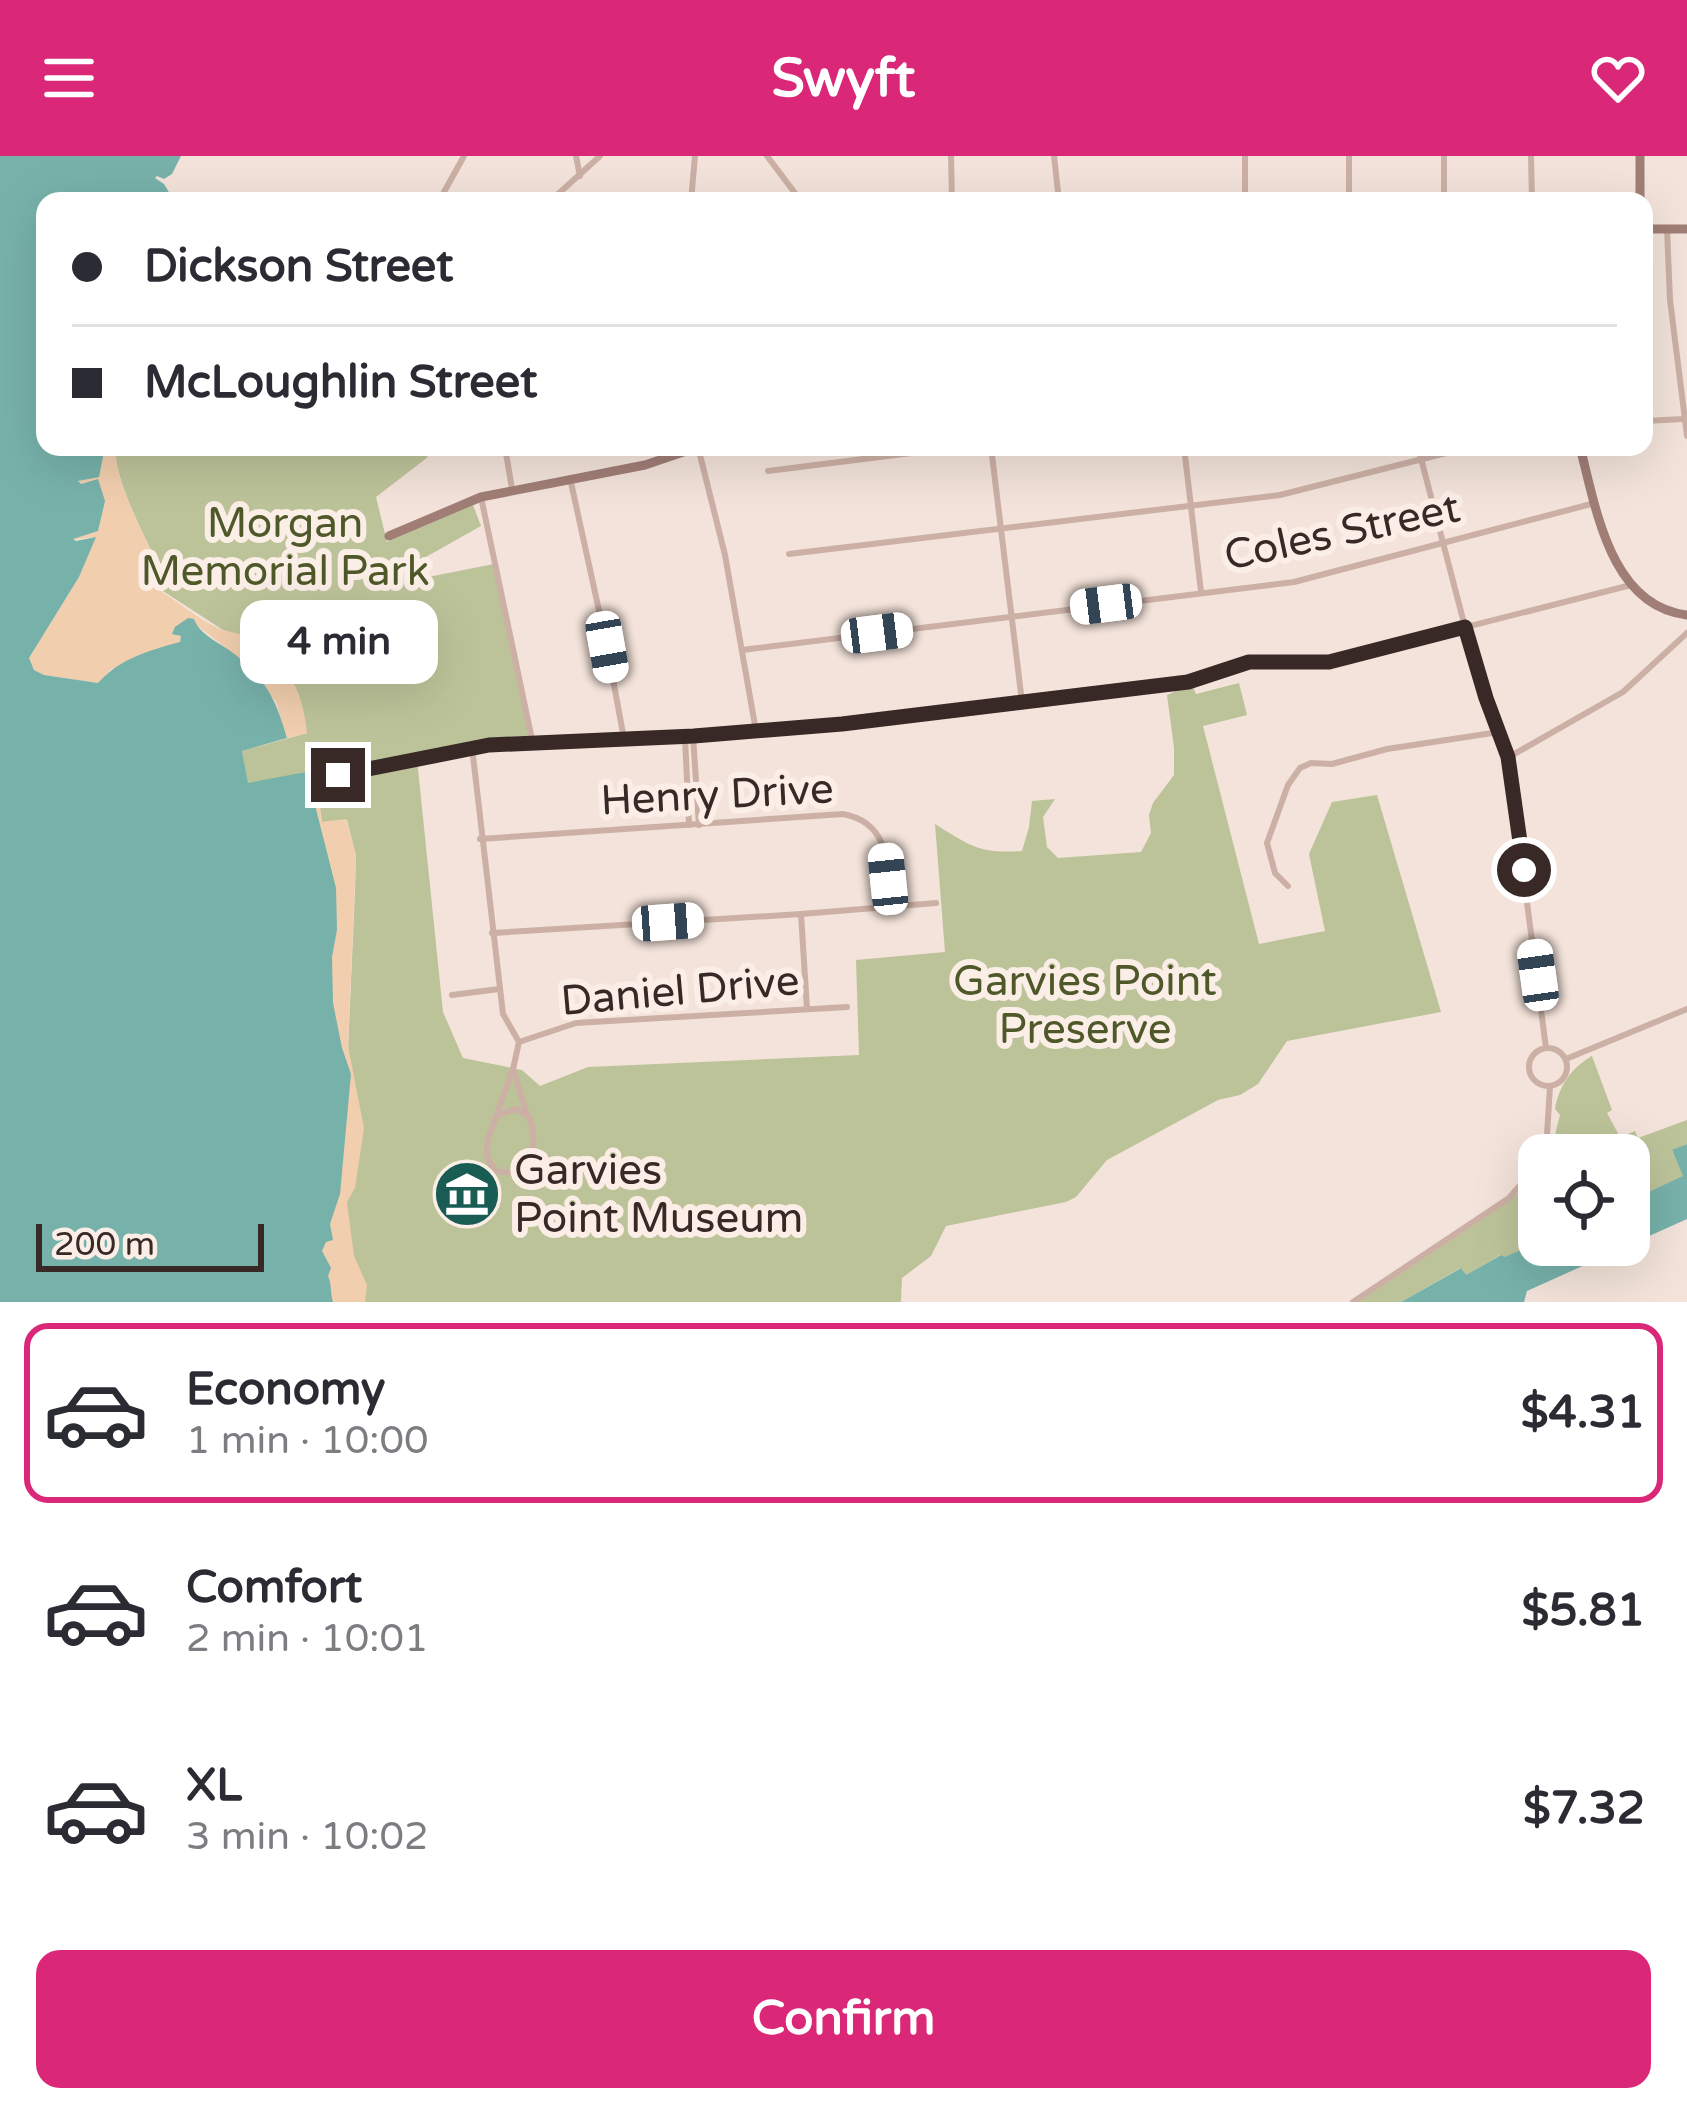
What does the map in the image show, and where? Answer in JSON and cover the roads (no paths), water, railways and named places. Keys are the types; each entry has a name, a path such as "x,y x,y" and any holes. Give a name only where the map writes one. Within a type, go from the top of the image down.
{"street":[{"path":"444,192 464,156"},
{"path":"576,156 580,176"},
{"path":"561,192 600,156"},
{"path":"692,192 695,156"},
{"path":"766,156 793,192"},
{"path":"951,156 952,192"},
{"path":"1054,156 1058,192"},
{"path":"1245,156 1245,192"},
{"path":"1349,156 1349,192"},
{"path":"1444,156 1444,192"},
{"path":"1531,156 1532,192"},
{"path":"1640,156 1640,192"},
{"path":"789,188 789,192"},
{"path":"1653,229 1687,229"},
{"path":"1667,229 1670,300 1687,436"},
{"path":"1653,421 1684,419"},
{"path":"506,456 512,489"},
{"path":"389,536 481,497 672,456"},
{"path":"700,456 725,555 756,731"},
{"path":"768,471 887,456"},
{"path":"992,456 1022,702"},
{"path":"1185,456 1201,592"},
{"path":"1420,456 1465,627 1508,757 1546,1048"},
{"path":"789,554 1280,495 1433,456"},
{"path":"1582,456 1608,544 1632,585 1653,606 1687,615"},
{"path":"570,478 624,739"},
{"path":"481,497 532,744"},
{"name":"Coles Street","path":"742,650 1308,579 1594,503"},
{"path":"322,778 472,748 842,724 1188,682 1249,662 1329,662 1632,585"},
{"path":"1508,757 1623,692 1687,633"},
{"path":"1288,886 1274,873 1267,843 1288,785 1300,768 1499,732"},
{"path":"689,737 699,825"},
{"path":"689,737 689,825"},
{"path":"472,748 499,989 503,1014 519,1042 513,1069 533,1130 531,1154 524,1167 509,1174 497,1172 488,1160 488,1139 513,1069"},
{"name":"Henry Drive","path":"480,839 843,814 874,830 883,846 891,905"},
{"path":"492,933 936,903"},
{"path":"801,914 807,1009"},
{"path":"452,995 499,989"},
{"name":"Daniel Drive","path":"519,1042 576,1023 847,1007"},
{"path":"1566,1059 1687,1010"},
{"path":"1540,1050 1557,1050 1566,1059 1564,1078 1550,1086 1537,1082 1530,1072 1531,1059 1540,1050"},
{"path":"1546,1134 1550,1086"},
{"path":"498,1115 515,1109 528,1115"},
{"path":"1354,1302 1436,1249 1518,1187"}],"water":[{"path":"0,156 181,156 172,174 155,178 169,192 36,192 36,456 103,456 99,477 78,481 98,479 105,501 98,531 73,539 96,537 79,577 29,658 34,670 44,675 98,683 125,662 180,642 181,636 172,634 175,627 194,619 256,674 283,725 287,738 242,751 248,783 311,771 336,888 333,1003 351,1074 340,1194 330,1224 333,1240 322,1251 331,1268 333,1302 0,1302"},
{"path":"1687,1144 1687,1219 1650,1236 1650,1191 1683,1176 1672,1150"},
{"path":"1518,1251 1518,1266 1583,1266 1527,1291 1524,1302 1401,1302 1461,1268 1466,1275"}],"place":[{"name":"Garvies Point Museum","path":"467,1194"}],"park label":[{"name":"Morgan Memorial Park","path":"285,547"},
{"name":"Garvies Point Preserve","path":"1085,1005"}]}
